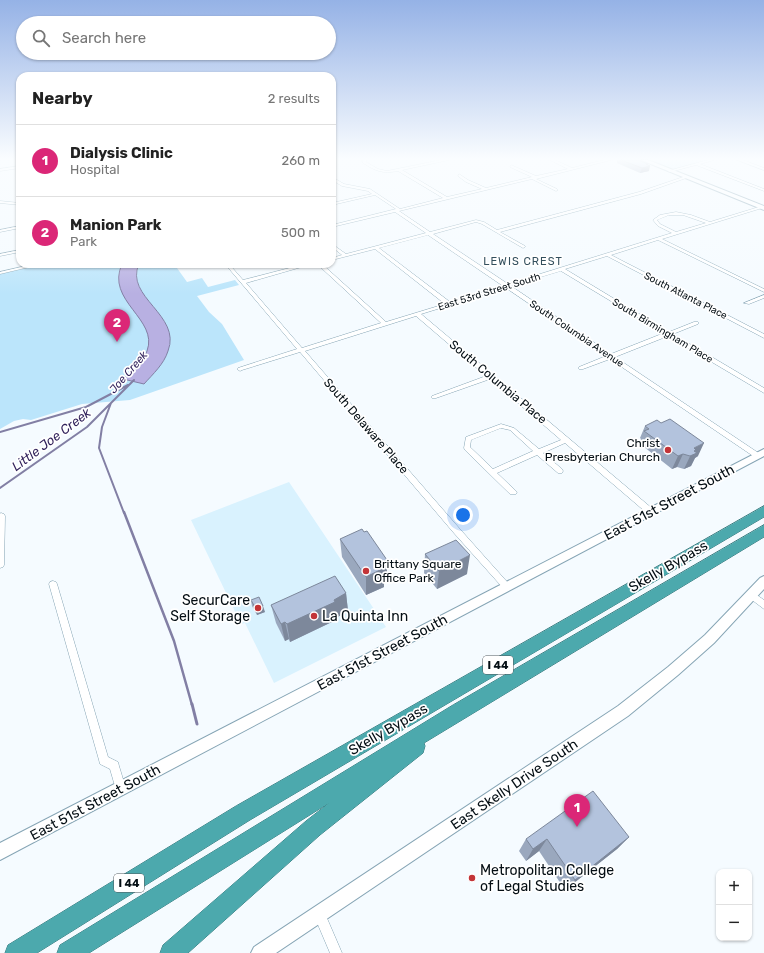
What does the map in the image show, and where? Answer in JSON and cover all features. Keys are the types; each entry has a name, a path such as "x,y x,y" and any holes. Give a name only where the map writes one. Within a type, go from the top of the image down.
{"highway":[{"name":"Skelly Bypass","path":"68,953 459,711 761,517"},
{"name":"Skelly Bypass","path":"16,953 243,813 761,517"},
{"path":"171,953 313,828 459,711"}],"main road":[{"name":"East 51st Street South","path":"0,852 506,586 652,512 761,454"},
{"name":"East Skelly Drive South","path":"260,953 594,731 656,686 721,628 764,581"}],"street":[{"name":"South Columbia Avenue","path":"390,204 508,286 761,454"},
{"path":"336,225 421,204"},
{"path":"498,231 597,204"},
{"name":"East 53rd Street South","path":"240,369 710,223 763,208"},
{"path":"677,234 660,226 655,221 658,218 673,214 684,214 710,223"},
{"path":"336,257 479,221 523,247"},
{"path":"0,231 16,228"},
{"path":"659,239 764,291"},
{"path":"336,247 345,255"},
{"path":"376,248 449,304"},
{"path":"0,255 16,252"},
{"name":"South Atlanta Place","path":"608,255 764,336"},
{"path":"0,273 22,268"},
{"name":"South Delaware Place","path":"230,268 506,586"},
{"path":"242,282 292,268"},
{"path":"323,268 385,324"},
{"name":"South Birmingham Place","path":"561,269 764,391"},
{"path":"747,303 764,296"},
{"name":"South Columbia Place","path":"417,314 652,512"},
{"path":"581,368 696,323"},
{"path":"434,397 491,376"},
{"path":"512,492 467,448 468,439 501,426 512,429 560,471"},
{"path":"492,472 566,440"},
{"path":"0,566 1,516"},
{"path":"53,584 104,760 114,766 120,789"},
{"path":"751,594 764,605"},
{"path":"319,913 336,953"}],"shaded area":[{"path":"27,268 177,268 187,282 202,278 208,287 235,280 239,285 197,296 209,312 222,324 244,360 130,400 82,404 31,420 23,419 14,421 0,429 0,274"},
{"name":"Joe Creek","path":"121,268 138,268 137,276 139,286 145,297 161,316 167,327 170,338 168,351 164,360 144,384 123,379 143,359 147,351 149,340 146,329 120,289 119,277"},
{"name":"SecurCare Self Storage","path":"289,482 386,627 274,683 245,623 241,624 191,520"}],"building":[{"path":"670,419 704,443 694,448 696,450 694,451 697,453 690,456 683,454 678,456 644,431 649,429 645,426 657,420 661,423"},
{"path":"362,529 364,532 367,531 387,560 380,563 384,568 366,577 340,539"},
{"path":"456,540 470,555 439,571 425,554"},
{"path":"335,576 346,593 334,600 335,602 287,624 285,622 281,624 271,605"},
{"path":"259,597 263,606 256,609 251,600"},
{"path":"593,791 629,837 575,880 547,839 533,849 526,839"}],"waterway":[{"name":"Joe Creek","path":"111,403 134,380"},
{"path":"0,432 86,407 128,385"},
{"name":"Little Joe Creek","path":"0,488 87,427 111,403"},
{"path":"111,403 102,427 99,448 124,513"},
{"path":"124,512 174,641 192,705"},
{"path":"192,704 197,724"}],"place":[{"name":"Manion Park","path":"117,342"},
{"name":"Christ Presbyterian Church","path":"668,450"},
{"name":"Brittany Square Office Park","path":"366,571"},
{"name":"SecurCare Self Storage","path":"258,608"},
{"name":"La Quinta Inn","path":"314,616"},
{"name":"Dialysis Clinic","path":"577,827"},
{"name":"Metropolitan College of Legal Studies","path":"472,878"}],"district":[{"name":"LEWIS CREST","path":"523,261"}]}
